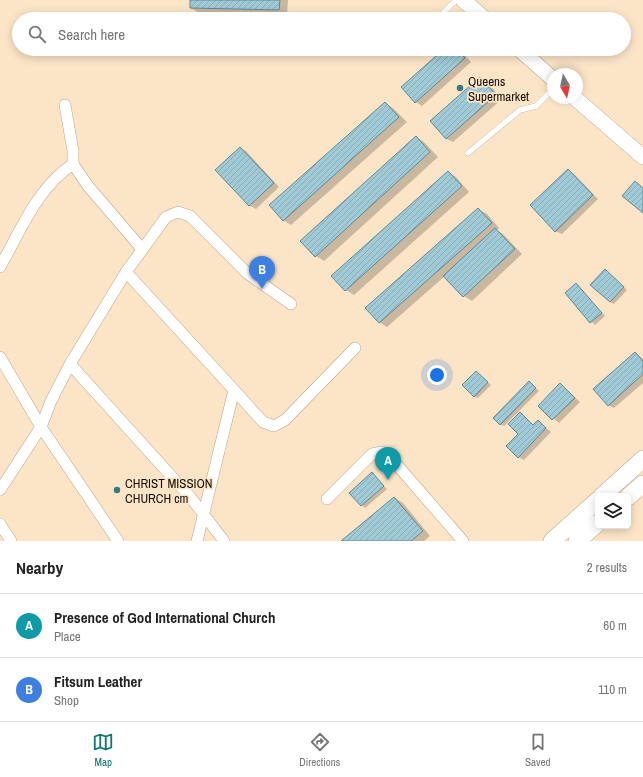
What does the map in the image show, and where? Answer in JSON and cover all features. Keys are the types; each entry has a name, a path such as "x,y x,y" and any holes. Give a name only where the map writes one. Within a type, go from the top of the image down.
{"main road":[{"path":"605,493 643,459"},
{"path":"631,494 643,484"},
{"path":"552,541 595,503"},
{"path":"577,541 595,526"}],"street":[{"path":"463,0 477,12"},
{"path":"527,56 547,74"},
{"path":"582,104 643,157"},
{"path":"66,105 73,151 73,164 88,186 142,250"},
{"path":"0,267 43,191 61,172 73,164"},
{"path":"2,483 41,427 51,401 70,364 126,272 166,218 178,212 190,216 247,273 291,304"},
{"path":"126,272 263,422 274,426 286,420 355,348"},
{"path":"0,357 41,427 118,541"},
{"path":"70,364 191,498 224,541"},
{"path":"197,541 234,390"},
{"path":"327,498 372,454 382,452 391,458 463,541"},
{"path":"0,524 10,541"}],"lane":[{"path":"444,12 456,0"},
{"path":"468,153 520,110 536,106 547,95"}],"building":[{"path":"190,0 280,0 279,10 190,8"},
{"path":"436,56 463,56 465,58 415,103 401,87"},
{"path":"480,77 496,95 446,139 430,121"},
{"path":"385,102 399,117 283,221 269,205"},
{"path":"416,136 430,152 315,257 300,241"},
{"path":"240,147 274,183 249,206 215,170"},
{"path":"568,169 593,195 555,232 530,205"},
{"path":"448,171 462,186 345,291 331,276"},
{"path":"635,181 643,188 643,213 622,196"},
{"path":"478,208 492,223 379,323 365,308"},
{"path":"495,228 515,249 463,297 443,276"},
{"path":"605,269 624,287 610,302 590,285"},
{"path":"576,283 602,313 590,323 565,293"},
{"path":"635,352 643,361 643,374 608,406 593,389"},
{"path":"476,371 488,382 474,397 462,385"},
{"path":"529,381 536,388 500,425 493,418"},
{"path":"560,383 575,398 552,420 538,406"},
{"path":"520,412 533,425 538,420 546,428 518,458 506,446 518,434 508,424"},
{"path":"372,472 384,486 361,506 349,493"},
{"path":"394,497 423,531 411,541 341,541"}],"place":[{"name":"Queens Supermarket","path":"460,88"},
{"name":"Fitsum Leather","path":"262,289"},
{"name":"Presence of God International Church","path":"388,480"},
{"name":"CHRIST MISSION CHURCH cm","path":"117,490"}]}
